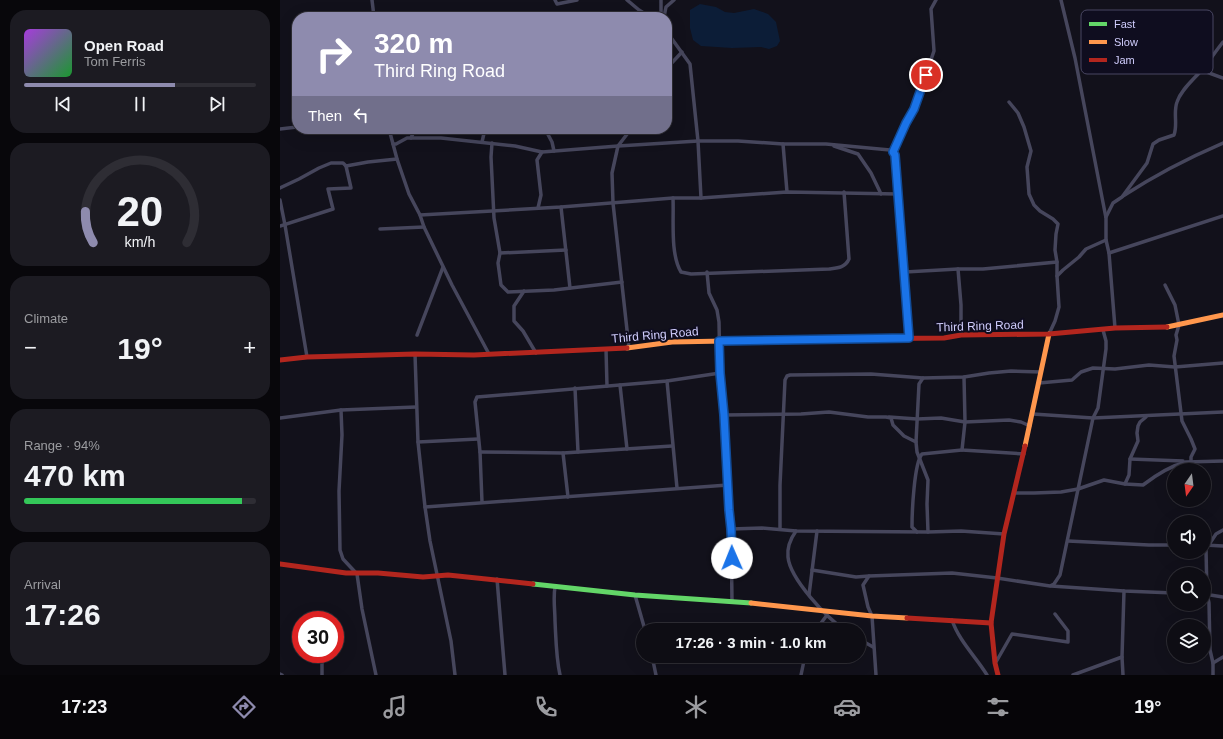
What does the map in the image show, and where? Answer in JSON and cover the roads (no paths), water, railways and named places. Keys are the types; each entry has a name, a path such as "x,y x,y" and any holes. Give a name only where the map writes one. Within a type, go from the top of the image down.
{"street":[{"path":"372,0 373,12"},
{"path":"556,0 557,4 577,0"},
{"path":"627,0 642,12"},
{"path":"661,0 662,12"},
{"path":"664,12 666,6 674,0"},
{"path":"893,152 914,109 934,51 931,9 936,0"},
{"path":"1061,0 1075,58 1106,218 1106,240 1109,253 1115,328"},
{"path":"672,39 690,64 698,142 701,198"},
{"path":"1213,55 1223,42"},
{"path":"672,63 682,52"},
{"path":"1122,197 1147,164 1153,144 1159,140 1174,135 1176,124 1174,114 1177,101 1182,92 1198,74"},
{"path":"1212,74 1223,78"},
{"path":"998,675 995,663 991,623 1004,534 1033,414 1040,372 1049,334 1059,307 1055,250 1058,224 1034,205 1029,194 1027,166 1031,151 1018,113 1009,102"},
{"path":"280,128 292,127"},
{"path":"390,134 409,194 420,215 424,227 489,354"},
{"path":"411,138 413,134"},
{"path":"482,142 484,134"},
{"path":"547,134 552,142 554,151"},
{"path":"627,134 618,146 612,173 613,203 629,348"},
{"path":"393,144 407,138 441,138 515,146 542,152 618,146 738,141 783,144 826,144 890,150 895,155 909,338"},
{"path":"492,143 491,157 494,218 500,253 498,263 501,285 508,292 570,288 622,282"},
{"path":"1106,218 1113,203 1149,179 1177,164 1223,143"},
{"path":"783,144 787,192"},
{"path":"826,144 858,154 871,173 881,194"},
{"path":"538,208 541,187 537,160 542,152"},
{"path":"280,188 331,163 343,163 346,166 397,159"},
{"path":"280,226 333,210 328,189 350,188 346,166"},
{"path":"420,215 787,192 898,194"},
{"path":"674,198 674,240 678,268 681,272 691,274 707,272 829,269 844,266 849,260 844,192"},
{"path":"280,200 286,224 307,357"},
{"path":"561,207 570,288"},
{"path":"1109,253 1223,216"},
{"path":"380,229 424,227"},
{"path":"1057,276 1086,249 1106,240"},
{"path":"500,253 566,250"},
{"path":"905,272 983,269 1057,262"},
{"path":"417,335 444,267"},
{"path":"958,269 961,335"},
{"path":"707,272 709,293 717,310 719,322 720,373 731,529 732,602"},
{"path":"1165,285 1174,305 1179,325 1176,335 1174,356 1182,421 1195,449 1191,457 1191,462"},
{"path":"524,291 514,306 514,321 523,331 536,353"},
{"name":"Third Ring Road","path":"280,360 307,357 415,354 536,353 629,348 672,342 944,338 961,335 1049,334 1115,328 1159,328 1223,315"},
{"path":"1050,586 1054,584 1060,575 1093,418 1098,408 1104,368 1106,341 1102,330"},
{"path":"606,349 607,386"},
{"path":"415,354 418,442 426,507 455,675"},
{"path":"1039,383 1072,380 1081,372 1093,368 1114,369 1149,365 1175,366 1223,363"},
{"path":"780,530 780,485 786,376 790,374 871,374 913,376 923,378 964,377 1011,371 1040,372"},
{"path":"482,502 476,402 477,397 667,381 720,373"},
{"path":"913,376 919,384"},
{"path":"962,450 965,422 964,377"},
{"path":"923,378 919,384 916,442 919,457 928,480 928,532"},
{"path":"667,381 677,488"},
{"path":"620,385 627,449"},
{"path":"575,388 578,452"},
{"path":"280,418 341,410 416,407"},
{"path":"341,410 342,435 339,491 340,550 343,559 357,574 362,610 376,675"},
{"path":"724,415 784,415 829,412 868,417 917,419 940,418 965,422 1009,420 1021,422 1030,426"},
{"path":"1033,414 1093,418 1223,412"},
{"path":"1125,484 1129,475 1130,459 1138,441 1138,426 1146,416"},
{"path":"886,417 891,418 893,425 904,436 916,442"},
{"path":"418,442 478,439"},
{"path":"480,452 563,453 672,446"},
{"path":"917,532 912,527 912,516 916,470 919,457 922,454 962,450 1024,454"},
{"path":"563,453 568,497"},
{"path":"1130,459 1186,462 1223,461"},
{"path":"1014,492 1041,493 1078,489 1104,480 1125,484 1143,485 1164,470 1186,462"},
{"path":"426,507 677,488 728,486"},
{"path":"731,529 762,528 796,531 961,531 1004,534"},
{"path":"1211,542 1216,534 1223,530"},
{"path":"796,531 790,541 788,558 791,567 809,595 825,613 837,623"},
{"path":"809,595 817,531"},
{"path":"1068,540 1167,545"},
{"path":"1211,545 1223,546"},
{"path":"280,564 357,574 378,573 437,577 448,575 498,579 635,595 732,602 825,613 991,623"},
{"path":"812,570 856,577 952,573 1050,586 1167,593"},
{"path":"869,576 863,586 868,607 872,616 876,675"},
{"path":"498,579 505,675"},
{"path":"556,586 554,593 560,675"},
{"path":"1123,675 1122,657 1124,591"},
{"path":"635,595 643,623"},
{"path":"1211,595 1223,597"},
{"path":"1209,611 1210,650 1213,663 1213,675"},
{"path":"820,623 825,613"},
{"path":"995,663 1012,634 1068,642 1068,631 1055,614"},
{"path":"952,620 961,640 975,656 987,675"},
{"path":"866,642 873,646"},
{"path":"1073,675 1122,657"},
{"path":"1213,663 1223,657"},
{"path":"322,663 322,675"},
{"path":"653,663 656,675"},
{"path":"801,675 804,663"}],"water":[{"path":"700,4 716,7 725,12 734,13 754,9 768,14 776,22 780,41 777,46 769,49 761,47 732,48 701,46 693,40 690,28 690,10"}]}
